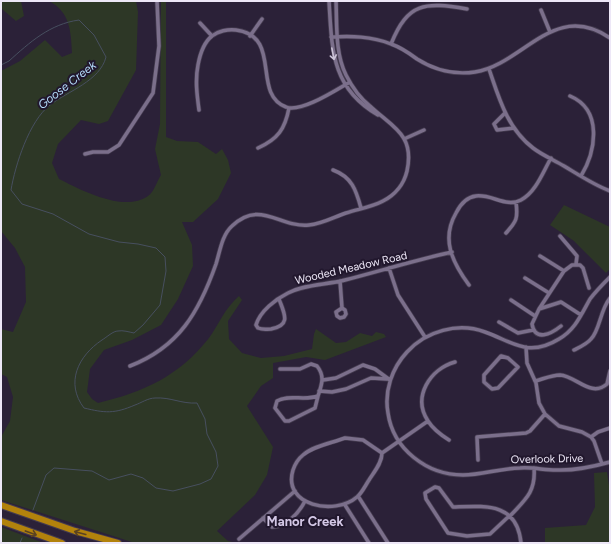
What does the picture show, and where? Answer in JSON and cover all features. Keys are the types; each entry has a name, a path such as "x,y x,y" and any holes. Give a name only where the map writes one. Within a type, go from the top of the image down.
{"highway":[{"path":"1,506 75,531 118,543"},
{"path":"1,521 62,543"}],"street":[{"path":"84,154 108,152 119,145 153,93 159,46 157,1"},
{"path":"130,366 162,350 184,328 199,303 225,235 238,221 248,216 261,214 271,215 289,223 308,225 324,222 388,198 402,184 408,162 404,139 392,123 364,106 344,85 335,65 331,37 329,1"},
{"path":"336,1 337,37 342,65 350,82 363,100 383,117"},
{"path":"391,44 401,22 414,10 430,6 467,9"},
{"path":"541,10 550,32"},
{"path":"250,36 262,19"},
{"path":"200,23 212,36"},
{"path":"331,37 366,37 391,44 422,62 443,70 461,73 490,68 508,59 532,41 550,32 566,27 581,27 596,30 610,38"},
{"path":"199,110 196,87 197,69 203,47 212,36 229,30 242,31 257,42 263,52 269,88 272,96 277,102 289,108 304,106 350,82"},
{"path":"490,68 505,113 514,128 531,146 581,176 610,191"},
{"path":"570,96 585,107 594,131 594,146 591,157 581,176"},
{"path":"258,148 276,137 285,124 289,108"},
{"path":"505,113 494,124 497,130 514,128"},
{"path":"404,139 424,130"},
{"path":"468,285 456,264 448,239 449,225 459,207 472,197 480,196 505,202 516,202 531,193 551,158"},
{"path":"333,170 347,177 353,184 361,208"},
{"path":"506,233 516,219 516,202"},
{"path":"560,236 577,256 576,264"},
{"name":"Wooded Meadow Road","path":"279,299 285,316 283,324 280,327 264,330 258,328 256,325 260,317 279,299 302,287 340,281 452,252"},
{"path":"540,256 564,271"},
{"path":"561,326 544,335 538,334 533,330 532,324 539,309 564,271 576,264"},
{"path":"576,264 583,268 589,288"},
{"path":"389,268 398,294 425,337 444,330 466,328 484,332 507,343 526,347 540,346 560,339 570,332 594,294 608,282 610,277"},
{"path":"525,278 549,293"},
{"path":"340,281 342,308"},
{"path":"574,350 592,339 601,313 610,298"},
{"path":"511,300 535,316"},
{"path":"539,309 561,302 582,315"},
{"path":"499,322 518,333 533,330"},
{"name":"Overlook Drive","path":"425,337 404,355 397,365 389,380 387,397 387,410 390,424 399,442 420,462 450,474 473,474 513,468 574,470 610,462"},
{"path":"526,347 526,363 535,381 539,403 545,414 559,426 582,432 591,438 594,441 602,464"},
{"path":"518,367 508,358 501,356 484,375 484,382 492,388 498,388 518,367 526,363"},
{"path":"449,440 438,432 428,421 422,403 426,384 437,370 455,362"},
{"path":"280,370 314,365 323,374 323,380 315,408 285,421 275,408 279,400 312,398 318,396"},
{"path":"323,380 336,378 363,366 373,369 389,380"},
{"path":"371,378 373,369"},
{"path":"535,381 556,376 564,376 597,389 607,384 610,371"},
{"path":"320,391 332,392 346,389 371,378 389,380"},
{"path":"478,460 477,437 526,433 530,431 545,414"},
{"path":"382,453 363,440 345,438 306,453 298,460 292,472 291,479 295,491 305,501 326,507 345,505 358,496 381,461 382,453 428,421"},
{"path":"591,438 598,432 610,428"},
{"path":"521,543 516,523 510,516 489,506 453,507 439,488 435,487 425,493 426,499 448,533 467,536 490,534 510,516 531,494 535,479 534,468"},
{"path":"238,539 295,491"},
{"path":"358,496 388,543"},
{"path":"263,518 272,527 278,527 295,514 305,501"},
{"path":"345,505 369,543"}],"green space":[{"path":"1,1 21,1 24,16 16,21 2,9"},
{"path":"49,1 136,1 138,12 136,70 108,121 99,124 81,120 58,144 52,163 59,179 90,194 115,201 138,201 148,196 154,189 161,175 155,149 160,124 161,1 166,1 166,137 177,141 198,142 216,154 222,149 228,160 231,173 218,199 193,222 182,222 192,245 193,266 178,299 161,325 132,340 104,350 90,369 87,392 92,399 98,403 131,394 160,381 173,372 198,351 209,338 226,311 239,296 242,300 228,321 229,339 242,353 261,358 284,356 312,349 316,329 336,343 346,342 360,333 372,336 376,332 384,334 386,337 325,360 306,357 273,363 273,378 261,386 247,406 273,447 267,475 255,495 217,531 228,541 237,543 135,543 1,500 1,437 10,421 13,397 7,377 1,374 1,329 13,332 26,302 25,267 15,248 1,231 1,71 20,61 45,40 62,57 72,53 70,30 65,16 56,5"},
{"path":"564,205 610,227 610,269 606,273 574,241 550,225"},
{"path":"607,472 610,492 610,543 545,543 545,528 586,525 595,507 594,473"},
{"path":"1,527 41,542 45,543 1,543"}],"waterway":[{"name":"Goose Creek","path":"1,65 9,61 41,35 59,25 79,20 94,35 106,57 103,65 97,73 42,112 24,144 11,190 22,204 53,214 89,234 119,242 156,248 165,257 166,271 160,305 134,333 116,331 94,346 86,354 77,371 75,389 78,399 84,408 104,412 121,410 152,398 166,398 197,403 205,419 207,434 216,452 218,466 211,479 200,484 173,491 156,488 143,478 131,474 109,480 92,471 54,468 46,475 33,510"},
{"name":"Goose Creek","path":"20,543 22,538"}],"district":[{"name":"Manor Creek","path":"305,521"}]}
